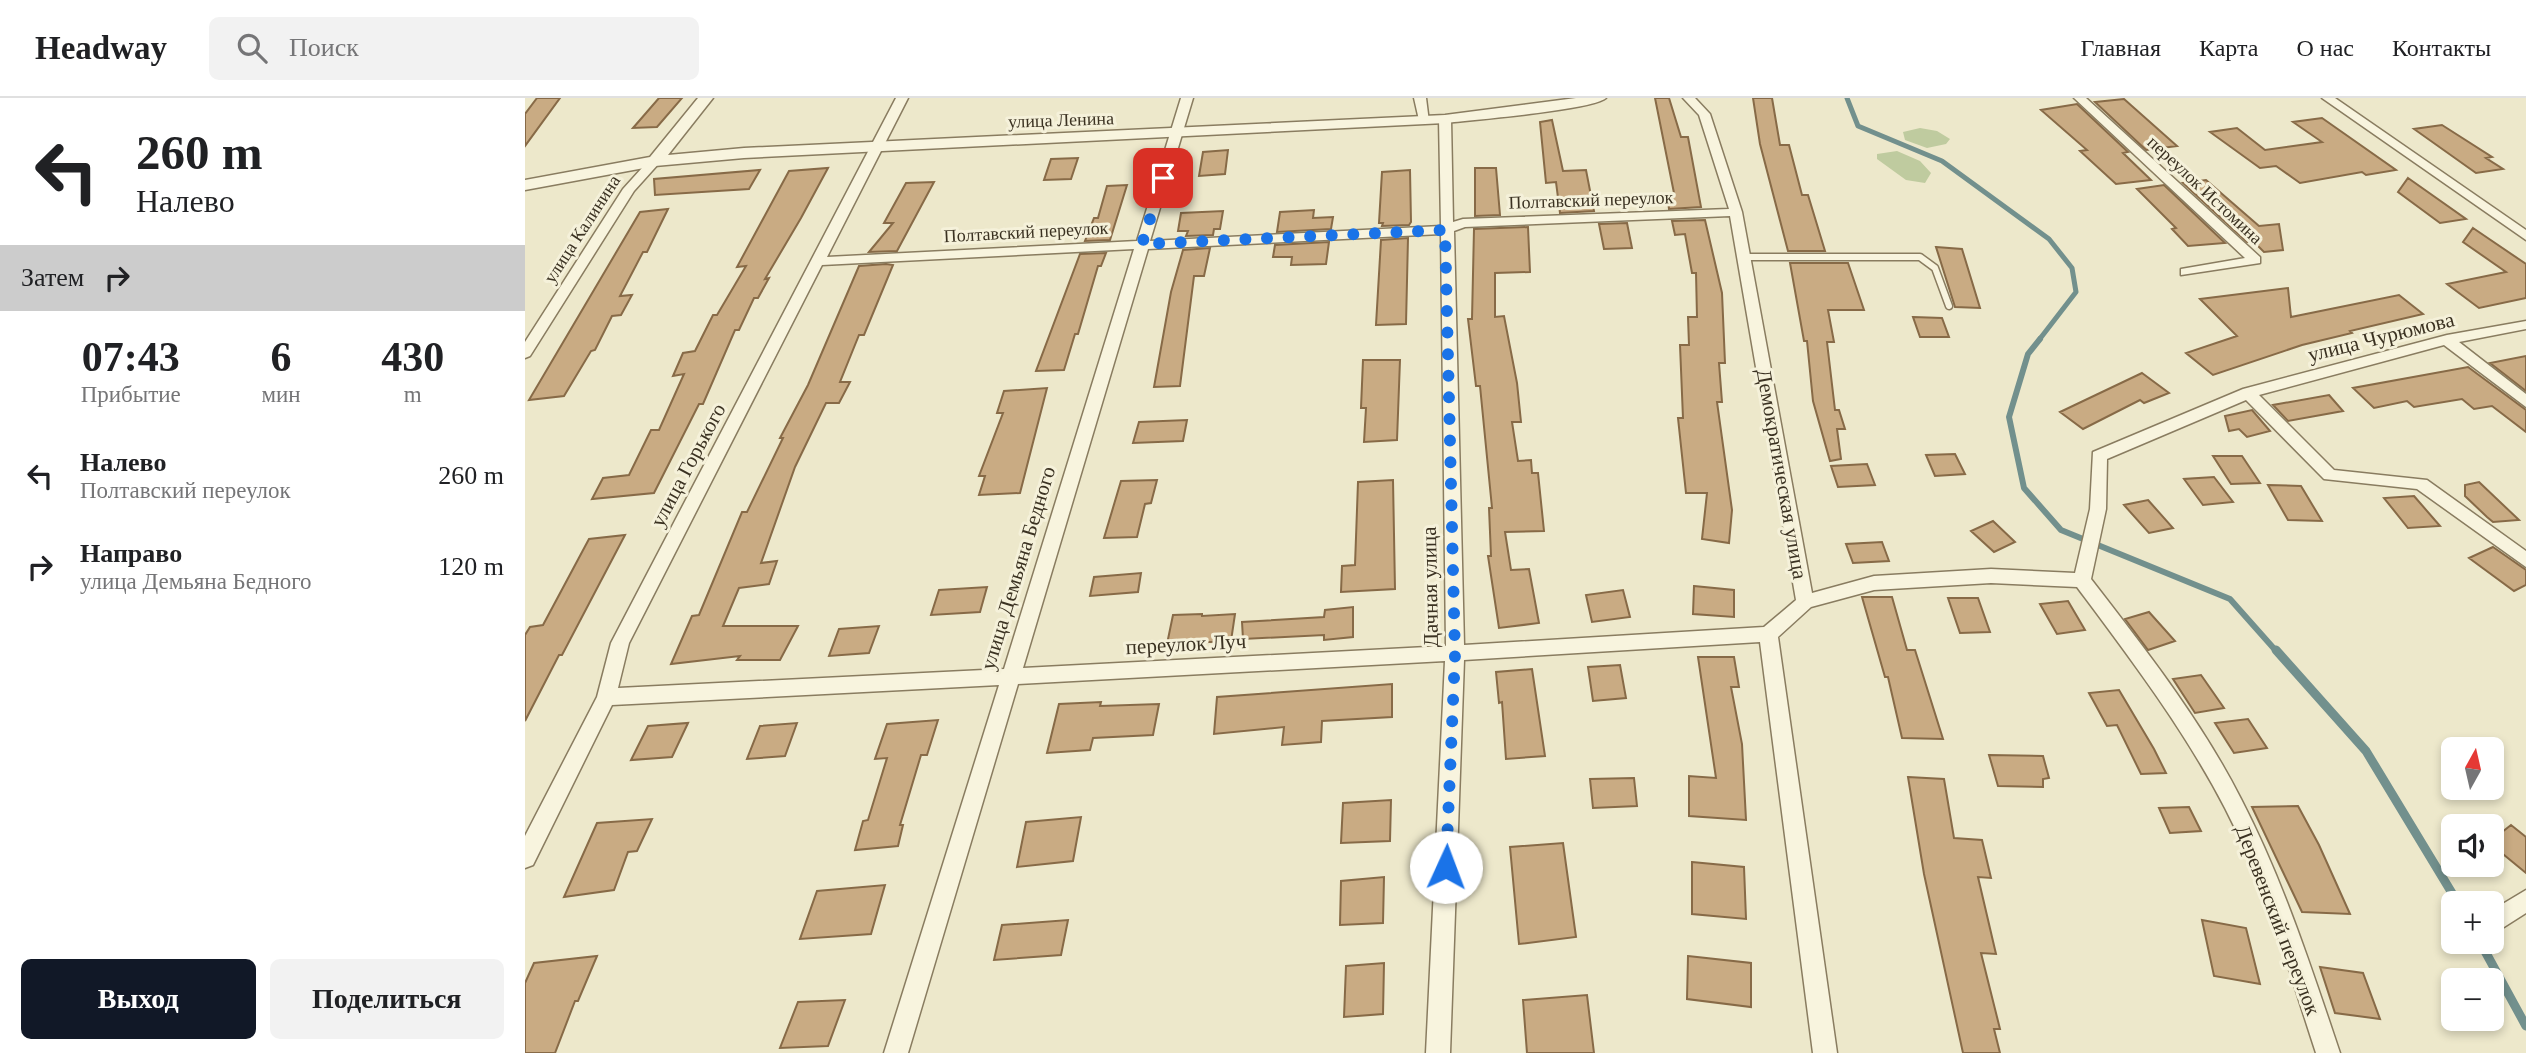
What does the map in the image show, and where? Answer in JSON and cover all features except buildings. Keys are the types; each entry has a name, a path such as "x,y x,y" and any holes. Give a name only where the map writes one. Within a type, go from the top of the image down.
{"street":[{"name":"улица Калинина","path":"525,353 629,189 706,98"},
{"name":"улица Горького","path":"525,858 606,697 620,643 902,98"},
{"name":"улица Демьяна Бедного","path":"896,1053 1187,98"},
{"path":"1420,98 1425,120"},
{"name":"улица Ленина","path":"525,185 655,161 875,147 1445,119 1556,107 1599,98"},
{"name":"Демократическая улица","path":"1689,98 1704,114 1736,212 1805,602 1768,634"},
{"name":"переулок Истомина","path":"2080,98 2255,260 2186,272"},
{"path":"2328,98 2526,236"},
{"name":"Дачная улица","path":"1438,1053 1455,655 1445,119"},
{"name":"Полтавский переулок","path":"820,261 1445,230 1463,223 1736,212"},
{"name":"улица Чурюмова","path":"2082,580 2098,509 2099,456 2248,393 2447,340 2526,325"},
{"path":"2447,340 2526,402"},
{"path":"2248,393 2330,475 2421,484 2526,560"},
{"path":"1805,602 1874,583 1991,576 2082,580"},
{"name":"Деревенский переулок","path":"2082,580 2138,653 2193,733 2249,838 2328,1053"},
{"path":"1768,634 1825,1053"},
{"name":"переулок Луч","path":"606,697 1455,655 1768,634"},
{"path":"2504,916 2526,900"}],"lane":[{"path":"1745,257 1920,257 1935,268 1949,306"}],"green space":[{"path":"1920,128 1937,131 1950,139 1946,144 1927,148 1905,140 1903,132"},
{"path":"1897,151 1920,161 1931,173 1925,183 1906,180 1877,159 1877,154"}],"waterway":[{"path":"1847,98 1858,126 1942,161 2049,239 2072,268 2076,292 2039,340"},
{"path":"2040,339 2028,354 2009,417 2024,488 2061,530 2230,599 2277,652"},
{"path":"2276,650 2366,751 2451,891"},
{"path":"2487,954 2526,1026"}],"route":[{"path":"1163,178 1142,244 1445,230 1455,655 1446,867"}]}
